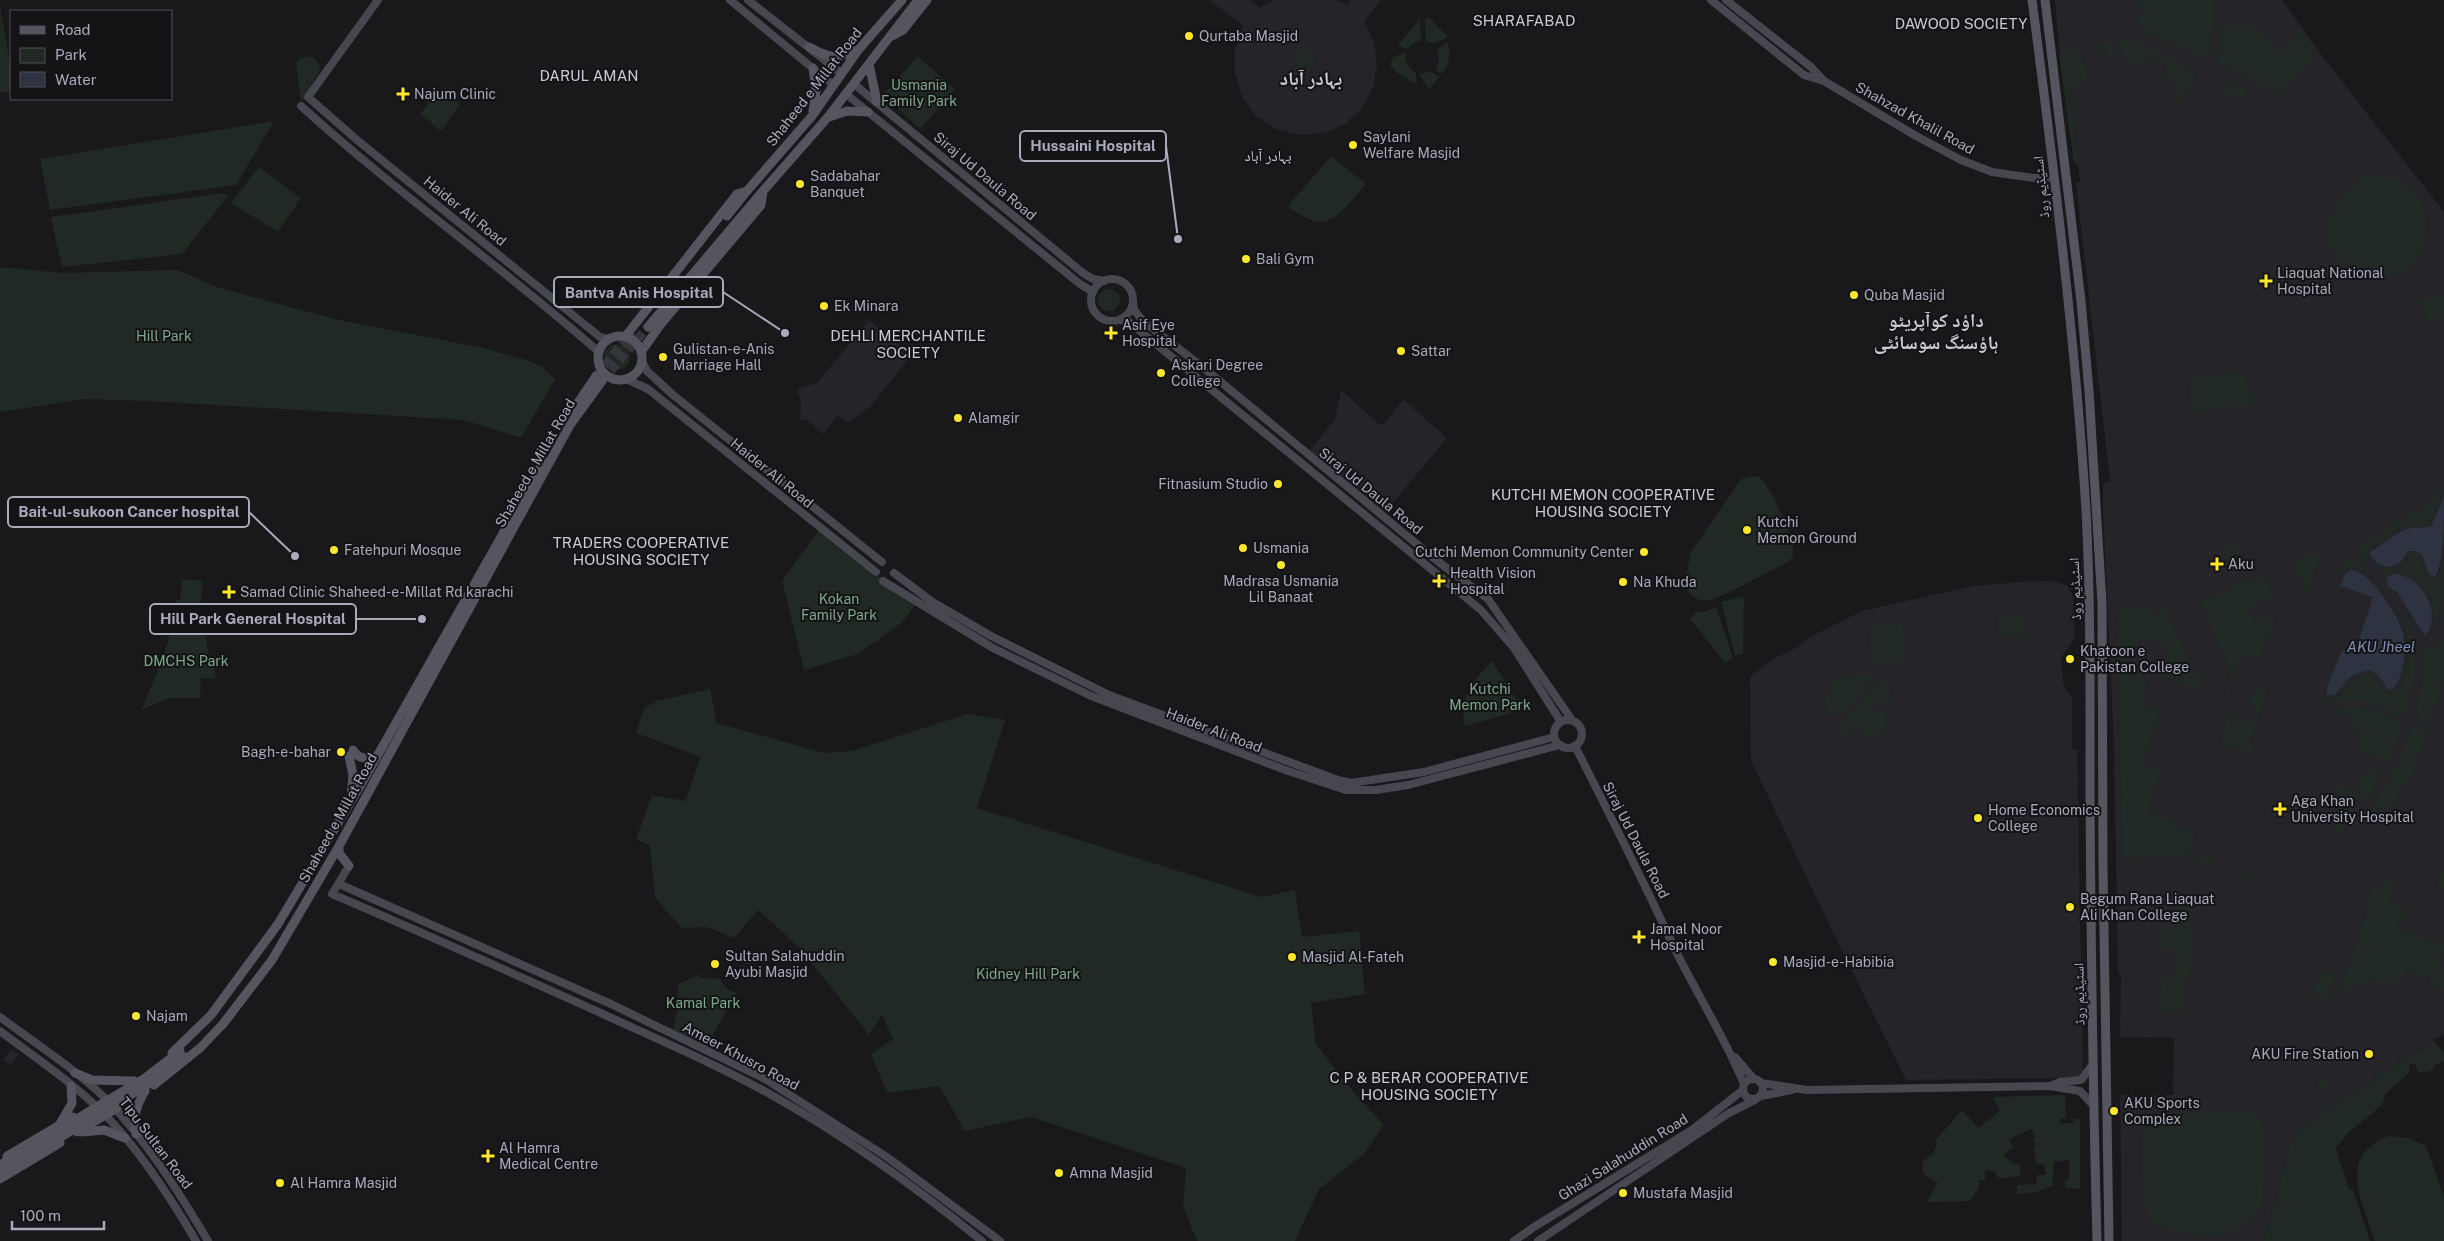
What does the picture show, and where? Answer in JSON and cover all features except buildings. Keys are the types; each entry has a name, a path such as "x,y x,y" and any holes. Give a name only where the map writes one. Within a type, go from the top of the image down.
{"main road":[{"name":"Haider Ali Road","path":"378,0 347,46 308,97 357,140 600,337 610,339"},
{"path":"730,0 833,85"},
{"path":"748,0 840,73"},
{"path":"884,22 885,14 896,0"},
{"name":"Shaheed e Millat Road","path":"902,0 859,49 840,73 812,116 748,191 645,324 828,118 918,0"},
{"path":"887,39 903,30 927,0"},
{"path":"1711,0 1804,76 1824,81"},
{"path":"1726,0 1811,67 1824,81"},
{"name":"اسٹیڈیم روڈ","path":"2032,0 2054,177 2077,393 2089,589 2097,1241"},
{"name":"اسٹیڈیم روڈ","path":"2044,0 2081,301 2089,391 2102,603 2101,737 2109,1241"},
{"path":"2038,45 2050,44"},
{"path":"809,48 824,56 839,57 859,49"},
{"path":"869,64 876,102"},
{"path":"812,116 816,91 813,68"},
{"name":"Shahzad Khalil Road","path":"1824,81 1916,136 1961,160 1992,172 2034,178 2054,177"},
{"name":"Siraj Ud Daula Road","path":"854,84 1083,273 1093,279 1104,281"},
{"name":"Siraj Ud Daula Road","path":"846,94 1058,266 1093,292"},
{"name":"Haider Ali Road","path":"301,106 349,149 525,289 599,352"},
{"path":"828,118 847,111 868,112"},
{"name":"Shaheed e Millat Road","path":"628,334 737,194 748,191"},
{"name":"Shaheed e Millat Road","path":"641,356 651,338 761,205 763,191"},
{"path":"1117,280 1122,282 1130,291 1133,301 1130,311 1121,320 1108,320 1097,314 1092,303 1093,292 1104,281 1117,280"},
{"name":"Siraj Ud Daula Road","path":"1133,301 1134,310 1143,321 1228,388 1422,548 1488,599 1572,720"},
{"name":"Siraj Ud Daula Road","path":"1121,320 1128,321 1489,617 1514,648 1561,722"},
{"path":"628,334 641,356 637,372 626,379 616,380 603,372 599,352 610,339 618,336 628,334 638,341 651,338"},
{"name":"Haider Ali Road","path":"641,356 647,371 672,394 882,562"},
{"name":"Shaheed e Millat Road","path":"0,1160 134,1082 182,1045 211,1015 278,924 349,805 567,419 599,379 570,425 339,846 260,977 223,1024 171,1073 145,1091 0,1179"},
{"name":"Haider Ali Road","path":"626,379 648,389 876,572"},
{"path":"1220,397 1228,388"},
{"path":"2077,393 2089,391"},
{"name":"Haider Ali Road","path":"894,573 932,601 983,632 1109,695 1338,780 1357,782 1424,772 1554,737"},
{"name":"Haider Ali Road","path":"883,581 993,648 1091,696 1279,768 1339,788 1358,791 1408,785 1560,745"},
{"path":"1572,720 1579,725 1582,732 1581,740 1575,746 1567,748 1560,745 1554,737 1555,728 1561,722 1572,720"},
{"path":"2090,737 2101,737"},
{"name":"Siraj Ud Daula Road","path":"1575,746 1640,873 1672,942 1731,1052 1743,1087"},
{"path":"349,805 353,774 351,753 364,758 377,756"},
{"path":"339,846 339,853 348,866"},
{"path":"327,867 348,866"},
{"path":"338,884 348,866"},
{"name":"Ameer Khusro Road","path":"982,1241 938,1205 888,1170 775,1097 608,1017 332,894 338,884 612,1004 765,1079 887,1157 1000,1241"},
{"path":"0,1174 152,1082 227,1013 297,911 303,907"},
{"path":"0,1166 183,1054 234,994 276,934 278,924"},
{"name":"Tipu Sultan Road","path":"0,1017 109,1096 115,1109 136,1134 188,1206 208,1241"},
{"name":"Tipu Sultan Road","path":"0,1031 106,1115 178,1211 196,1241"},
{"name":"Siraj Ud Daula Road","path":"1731,1052 1758,1081"},
{"name":"Ghazi Salahuddin Road","path":"2050,1086 2060,1082 2081,1080 2094,1063"},
{"path":"76,1073 92,1080 134,1082"},
{"path":"1747,1081 1758,1081 1764,1086 1758,1098 1747,1097 1743,1087 1747,1081"},
{"name":"Ghazi Salahuddin Road","path":"1758,1081 1796,1089 1885,1090 2050,1086 2080,1091 2094,1106"},
{"path":"60,1124 72,1103 71,1086"},
{"name":"Ghazi Salahuddin Road","path":"1514,1241 1534,1226 1692,1130 1743,1087"},
{"name":"Ghazi Salahuddin Road","path":"1538,1241 1729,1113 1758,1098 1796,1089"},
{"path":"136,1134 134,1124 136,1109 145,1091"},
{"path":"109,1096 112,1102 123,1104"},
{"path":"80,1113 86,1115 90,1120 90,1125"},
{"path":"76,1133 104,1130 125,1138"}],"shaded area":[{"path":"1209,0 1250,0 1260,8 1274,0 1338,0 1347,5 1351,0 1381,0 1364,21 1374,42 1377,65 1373,88 1362,108 1345,124 1324,133 1300,135 1276,129 1256,116 1242,96 1235,73 1235,49 1244,26"},
{"name":"Aga Khan University Hospital","path":"2055,0 2282,0 2326,61 2444,212 2444,1034 2306,1123 2291,1141 2264,1241 2122,1241 2120,1095 2173,1095 2174,1038 2120,1037 2121,974 2118,973 2114,744 2103,512 2103,484 2110,481 2076,183 2080,182 2078,164 2074,163 2060,59"},
{"path":"869,320 912,355 870,407 848,423 838,415 823,434 807,420 800,420 801,402 797,389 817,383"},
{"path":"1341,390 1379,424 1384,424 1403,399 1447,438 1382,516 1307,454 1335,419"},
{"path":"2054,581 2068,586 2073,598 2075,638 2061,657 2063,684 2072,698 2072,748 2077,751 2083,1074 2077,1078 1906,1080 1751,760 1750,676 1776,657 1791,651 1812,636 1862,611 1973,586"},
{"path":"12,1049 19,1055 10,1065 3,1059"}],"green space":[{"path":"2139,0 2214,0 2212,50 2205,60 2138,28"},
{"path":"0,6 10,64 10,91 0,93"},
{"path":"1429,18 1448,37 1433,44 1426,41 1425,19"},
{"path":"1420,19 1421,40 1412,44 1408,49 1397,46"},
{"path":"2253,23 2279,52 2302,33 2317,54 2277,94 2219,63 2221,27"},
{"path":"2118,37 2149,46 2196,73 2192,86 2176,103 2172,101 2173,83 2161,75 2166,66 2151,54 2142,68 2122,59 2124,52 2119,50"},
{"path":"1448,42 1448,63 1441,74 1436,70 1439,57 1437,49"},
{"path":"2100,44 2112,44 2114,58 2108,59 2107,51 2100,52"},
{"path":"1311,48 1314,51 1315,66 1313,69 1306,68 1299,71 1294,63 1296,60 1294,53 1297,50 1304,51"},
{"path":"2071,48 2076,49 2082,55 2087,80 2082,87 2069,89 2078,163 2074,163 2060,59"},
{"path":"1406,52 1408,64 1416,73 1417,84 1397,73 1390,65 1393,57"},
{"path":"307,56 315,58 321,68 301,103 296,63 300,58"},
{"name":"Usmania Family Park","path":"918,56 955,90 920,129 883,95"},
{"path":"1431,72 1439,77 1429,90 1419,73"},
{"path":"2228,81 2247,91 2242,101 2222,92"},
{"path":"441,88 459,102 459,106 442,130 439,130 420,114"},
{"path":"274,121 236,185 50,210 40,159"},
{"path":"1331,156 1366,184 1348,205 1332,219 1313,221 1301,216 1288,206"},
{"path":"259,167 301,198 278,232 231,203"},
{"path":"2370,176 2394,178 2412,189 2423,205 2427,224 2425,243 2416,259 2402,271 2381,275 2357,271 2346,266 2337,258 2330,247 2327,234 2328,222 2333,210 2349,189 2359,181"},
{"path":"223,193 228,196 182,254 62,267 52,217"},
{"name":"Hill Park","path":"0,267 61,273 177,270 220,288 339,320 483,348 523,359 541,366 555,379 521,438 464,420 148,401 83,399 0,412"},
{"path":"1109,289 1117,292 1120,300 1117,308 1109,311 1101,308 1098,300 1101,292"},
{"path":"2444,292 2444,317 2428,322 2419,303"},
{"path":"617,344 626,348 630,357 626,366 617,370 608,366 604,357 608,348"},
{"path":"2243,372 2256,404 2192,413 2187,377"},
{"name":"Kutchi Memon Ground","path":"1751,476 1759,477 1764,482 1775,501 1790,537 1793,554 1788,562 1723,595 1709,600 1697,599 1684,586 1691,552 1741,479"},
{"path":"2444,489 2429,526 2413,526 2398,531 2371,549 2365,558 2358,555 2363,541 2417,512"},
{"name":"Kokan Family Park","path":"820,529 895,589 917,603 901,623 858,654 804,670 782,581"},
{"path":"2237,542 2242,554 2224,562 2219,550"},
{"path":"2415,552 2419,555 2427,572 2434,579 2439,580 2444,560 2441,612 2439,622 2431,639 2434,614 2432,604 2421,585 2413,577 2394,571 2385,578 2379,568 2401,567 2411,553"},
{"path":"2320,553 2310,589 2307,589 2305,592 2292,562 2297,558"},
{"path":"2345,558 2359,564 2366,572 2352,567 2343,572 2339,581 2337,581"},
{"path":"2264,574 2274,596 2247,609 2254,621 2269,614 2276,617 2259,661 2241,655 2227,696 2224,691 2230,678 2228,667 2200,602"},
{"name":"DMCHS Park","path":"182,579 203,581 200,605 209,657 212,656 216,679 201,678 200,698 169,698 141,710 168,643 177,600 180,600"},
{"path":"1744,596 1743,654 1735,656 1721,602"},
{"path":"1716,607 1733,658 1725,663 1690,619 1697,611 1705,612"},
{"path":"2148,607 2155,610 2154,615 2156,616 2164,608 2195,671 2205,675 2200,690 2161,676 2169,652 2165,650 2166,646 2140,637 2138,642 2135,641 2125,668 2150,677 2142,699 2146,700 2144,706 2161,711 2143,764 2161,770 2148,812 2176,822 2174,826 2196,834 2187,856 2123,859 2116,608"},
{"path":"2399,611 2410,629 2415,652 2413,686 2405,717 2369,703 2321,700 2324,692 2326,697 2333,700 2353,680 2371,674 2382,689 2390,695 2400,689 2409,644"},
{"path":"2025,615 2026,636 1998,637 1997,616"},
{"path":"1903,623 1906,663 1871,665 1868,625"},
{"path":"2444,638 2444,681 2428,726 2423,725 2416,709 2424,667 2424,652 2440,644"},
{"name":"Kutchi Memon Park","path":"1492,661 1523,710 1465,726 1463,717 1466,699 1474,682"},
{"path":"1877,674 1841,715 1829,714 1826,709 1825,698 1831,684 1838,676"},
{"path":"1889,679 1892,703 1872,704 1872,712 1884,711 1886,735 1862,736 1861,727 1849,728 1847,736 1835,729 1877,686"},
{"path":"2255,683 2269,688 2250,744 2256,748 2253,754 2219,743 2229,714 2235,716 2237,722 2256,715 2250,697"},
{"name":"Kidney Hill Park","path":"710,689 717,723 824,753 852,751 967,714 1005,720 977,808 1262,897 1295,890 1302,937 1359,931 1365,994 1311,1003 1316,1044 1355,1094 1384,1125 1363,1155 1319,1189 1295,1241 1197,1241 1183,1206 1186,1168 1031,1117 965,1131 939,1086 887,1093 871,1054 893,1039 882,1015 869,1035 799,947 758,910 734,938 706,927 682,928 655,898 650,846 636,839 652,795 685,801 701,757 636,733 644,708 657,701"},
{"path":"2344,705 2360,706 2404,723 2389,762 2356,750 2363,734 2349,729 2353,717 2334,711"},
{"path":"2412,727 2426,733 2410,781 2404,779 2395,804 2378,814 2371,809 2392,774"},
{"path":"2366,767 2383,772 2366,801 2333,791 2336,784 2356,791"},
{"path":"2342,805 2359,810 2349,814 2341,835 2329,844"},
{"path":"2207,856 2212,856 2213,861 2209,867 2196,863"},
{"path":"2444,865 2444,892 2435,888"},
{"path":"2240,872 2253,877 2254,882 2235,876"},
{"path":"2383,880 2396,884 2390,902 2409,910 2404,919 2399,917 2397,929 2437,943 2438,940 2444,942 2444,953 2438,969 2444,971 2444,990 2427,984 2430,977 2405,970 2397,986 2373,978 2349,990 2342,986 2366,914 2366,900 2372,887 2379,889"},
{"path":"2194,893 2197,893 2191,923 2195,924 2191,936 2196,938 2190,956 2195,958 2184,991 2183,1013 2160,1012 2161,979 2175,979 2176,949 2159,949 2160,926 2176,926 2176,908 2180,900 2192,899"},
{"path":"2321,970 2337,975 2328,995 2324,999 2312,995"},
{"name":"Kamal Park","path":"700,974 700,978 719,979 727,989 736,993 705,1050 672,1033 677,1013 678,984"},
{"path":"2434,1041 2444,1053 2444,1061 2435,1065 2431,1071 2419,1073 2415,1064 2410,1064 2409,1073 2385,1094 2382,1105 2349,1132 2336,1148 2349,1190 2353,1190 2370,1241 2264,1241 2291,1141 2306,1123"},
{"path":"2322,1071 2332,1091 2315,1090"},
{"path":"2065,1095 2066,1118 2060,1118 2060,1123 2073,1123 2074,1119 2080,1119 2080,1189 2065,1188 2065,1180 2069,1180 2069,1160 2054,1162 2052,1186 2036,1192 2017,1194 2017,1185 2036,1184 2037,1175 2045,1175 2045,1165 2037,1164 2033,1148 2036,1146 2033,1139 2036,1137 2031,1129 2009,1139 2013,1147 2004,1155 2013,1164 2020,1164 2020,1176 1997,1179 1996,1171 1985,1171 1985,1180 1979,1180 1978,1189 1970,1201 1926,1202 1938,1183 1923,1174 1923,1161 1933,1154 1937,1144 1935,1141 1962,1110 1978,1128 2000,1111 1993,1097"},
{"path":"2249,1113 2256,1115 2262,1126 2264,1137 2262,1198 2260,1208 2253,1219 2241,1227 2212,1235 2180,1233 2154,1223 2147,1212 2142,1186 2142,1135 2143,1127 2149,1114"},
{"path":"2389,1136 2409,1138 2426,1146 2444,1197 2444,1241 2375,1241 2360,1196 2357,1181 2358,1168 2363,1155 2373,1144"}],"water":[{"path":"2444,497 2442,551 2435,577 2429,574 2422,555 2417,551 2409,551 2400,562 2390,567 2381,566 2374,560 2369,553 2402,531 2410,528 2431,526"},
{"name":"AKU Jheel","path":"2350,570 2357,571 2374,585 2396,616 2403,633 2404,662 2400,677 2393,689 2388,689 2378,675 2370,670 2352,676 2334,696 2327,694 2327,687 2342,650 2355,652 2373,597 2340,586 2345,574"},
{"path":"2392,574 2403,575 2412,580 2426,596 2431,606 2432,617 2430,627 2425,636 2397,592 2387,586 2387,578"}],"tunnel":[{"path":"602,381 648,327"},
{"path":"596,376 632,332"}],"place":[{"name":"Qurtaba Masjid","path":"1189,36"},
{"name":"Najum Clinic","path":"403,94"},
{"name":"Saylani Welfare Masjid","path":"1353,145"},
{"name":"Sadabahar Banquet","path":"800,184"},
{"name":"Hussaini Hospital","path":"1178,239"},
{"name":"Bali Gym","path":"1246,259"},
{"name":"Liaquat National Hospital","path":"2266,281"},
{"name":"Quba Masjid","path":"1854,295"},
{"name":"Ek Minara","path":"824,306"},
{"name":"Bantva Anis Hospital","path":"785,333"},
{"name":"Asif Eye Hospital","path":"1111,333"},
{"name":"Sattar","path":"1401,351"},
{"name":"Gulistan-e-Anis Marriage Hall","path":"663,357"},
{"name":"Askari Degree College","path":"1161,373"},
{"name":"Alamgir","path":"958,418"},
{"name":"Fitnasium Studio","path":"1278,484"},
{"name":"Kutchi Memon Ground","path":"1747,530"},
{"name":"Usmania","path":"1243,548"},
{"name":"Fatehpuri Mosque","path":"334,550"},
{"name":"Cutchi Memon Community Center","path":"1644,552"},
{"name":"Bait-ul-sukoon Cancer hospital","path":"295,556"},
{"name":"Aku","path":"2217,564"},
{"name":"Madrasa Usmania Lil Banaat","path":"1281,565"},
{"name":"Health Vision Hospital","path":"1439,581"},
{"name":"Na Khuda","path":"1623,582"},
{"name":"Samad Clinic Shaheed-e-Millat Rd karachi","path":"229,592"},
{"name":"Hill Park General Hospital","path":"422,619"},
{"name":"Khatoon e Pakistan College","path":"2070,659"},
{"name":"Bagh-e-bahar","path":"341,752"},
{"name":"Aga Khan University Hospital","path":"2280,809"},
{"name":"Home Economics College","path":"1978,818"},
{"name":"Begum Rana Liaquat Ali Khan College","path":"2070,907"},
{"name":"Jamal Noor Hospital","path":"1639,937"},
{"name":"Masjid Al-Fateh","path":"1292,957"},
{"name":"Masjid-e-Habibia","path":"1773,962"},
{"name":"Sultan Salahuddin Ayubi Masjid","path":"715,964"},
{"name":"Najam","path":"136,1016"},
{"name":"AKU Fire Station","path":"2369,1054"},
{"name":"AKU Sports Complex","path":"2114,1111"},
{"name":"Al Hamra Medical Centre","path":"488,1156"},
{"name":"Amna Masjid","path":"1059,1173"},
{"name":"Al Hamra Masjid","path":"280,1183"},
{"name":"Mustafa Masjid","path":"1623,1193"}],"district":[{"name":"SHARAFABAD","path":"1524,21"},
{"name":"DAWOOD SOCIETY","path":"1961,24"},
{"name":"DARUL AMAN","path":"589,76"},
{"name":"بہادر آباد","path":"1311,78"},
{"name":"بہادر آباد","path":"1268,156"},
{"name":"داؤد کوآپریٹو ہاؤسنگ سوسائٹی","path":"1936,331"},
{"name":"DEHLI MERCHANTILE SOCIETY","path":"908,344"},
{"name":"KUTCHI MEMON COOPERATIVE HOUSING SOCIETY","path":"1603,504"},
{"name":"TRADERS COOPERATIVE HOUSING SOCIETY","path":"641,552"},
{"name":"C P & BERAR COOPERATIVE HOUSING SOCIETY","path":"1429,1086"}]}
